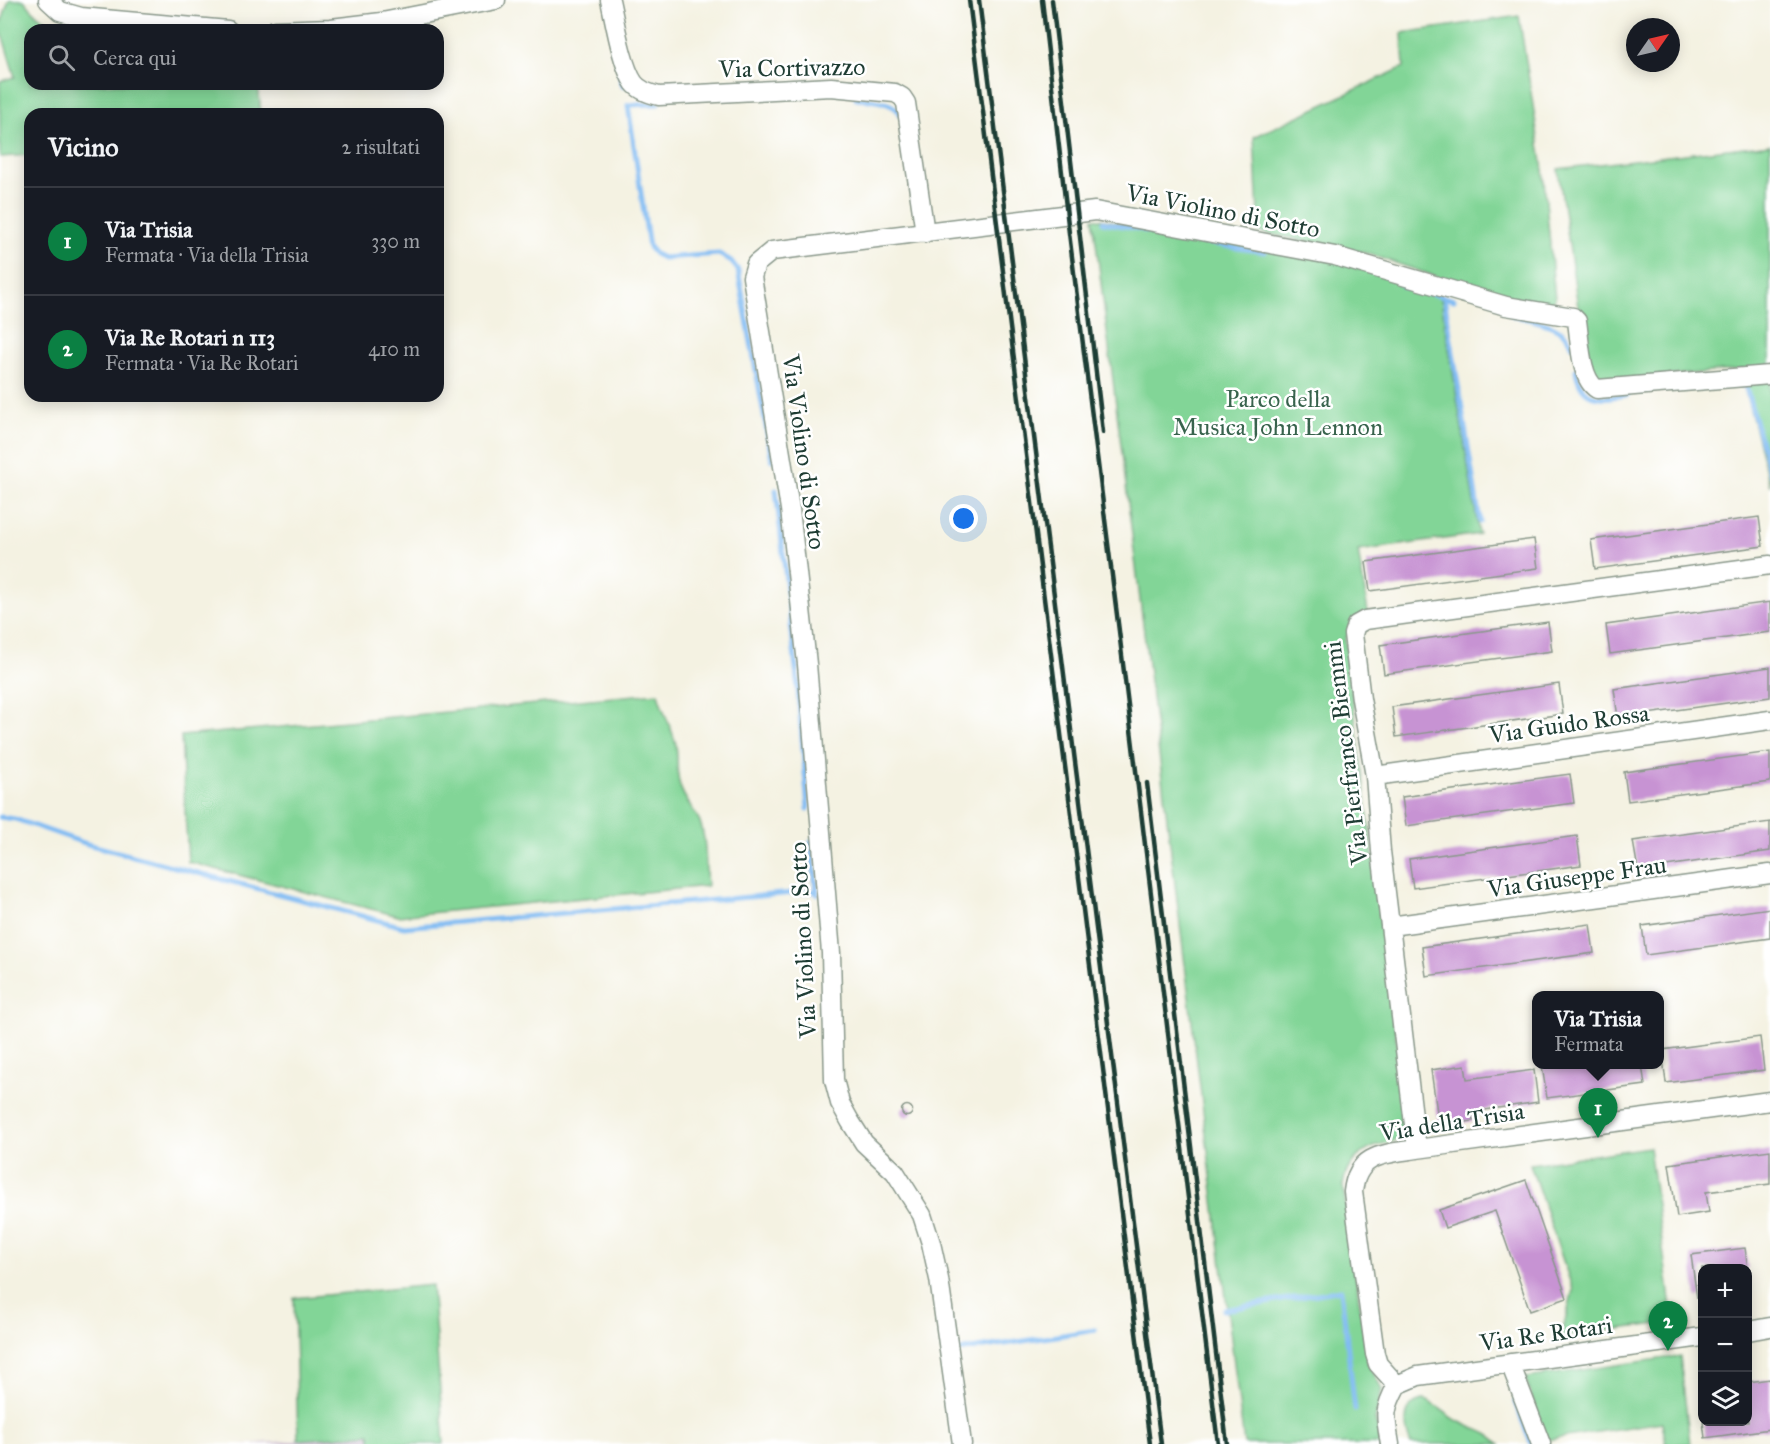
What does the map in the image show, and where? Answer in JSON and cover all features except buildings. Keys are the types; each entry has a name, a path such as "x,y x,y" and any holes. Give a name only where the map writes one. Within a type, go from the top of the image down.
{"street":[{"path":"48,0 60,11 81,17 160,24"},
{"path":"365,24 496,0"},
{"name":"Via Cortivazzo","path":"610,0 628,71 635,84 648,94 659,96 831,87 895,93 902,97 906,103 925,233"},
{"name":"Via Violino di Sotto","path":"962,1444 932,1243 922,1215 907,1188 895,1172 864,1143 850,1121 840,1103 834,1080 831,953 806,652 788,498 752,277 756,264 772,251 1095,212 1335,256 1506,306 1573,316 1577,321 1586,374 1589,383 1597,389 1770,375"},
{"name":"Via Pierfranco Biemmi","path":"1417,1149 1381,850 1375,776 1353,634 1356,625 1365,620 1770,565"},
{"name":"Via Guido Rossa","path":"1375,776 1770,720"},
{"name":"Via Giuseppe Frau","path":"1390,926 1770,874"},
{"name":"Via della Trisia","path":"1397,1385 1378,1364 1375,1354 1353,1192 1360,1169 1369,1160 1383,1154 1770,1101"},
{"path":"1752,1330 1770,1327"},
{"name":"Via Re Rotari","path":"1397,1385 1418,1376 1698,1338"},
{"path":"1510,1363 1541,1444"},
{"path":"1390,1444 1385,1417 1386,1405 1397,1385"}],"shaded area":[{"path":"370,1434 372,1444 241,1444 292,1441"}],"green space":[{"path":"9,0 24,0 37,15 52,24 24,24 24,90 259,90 260,108 24,108 24,155 0,157 0,81 15,77 0,27"},
{"path":"1519,16 1543,169 1555,299 1549,305 1482,292 1363,252 1259,232 1254,137 1404,67 1402,33"},
{"path":"1770,144 1770,367 1605,381 1594,378 1579,314 1558,169"},
{"name":"Parco della Musica John Lennon","path":"1093,218 1329,259 1440,293 1479,534 1358,551 1368,612 1345,638 1409,1138 1376,1146 1366,1151 1351,1164 1343,1186 1368,1363 1382,1389 1375,1420 1382,1444 1244,1444"},
{"path":"1770,379 1770,486 1743,382"},
{"path":"658,693 676,745 680,786 700,822 705,846 707,886 398,916 188,862 181,736"},
{"path":"1649,1147 1673,1322 1561,1336 1573,1290 1530,1164"},
{"path":"432,1285 444,1444 372,1444 370,1434 298,1440 294,1298"},
{"path":"1680,1356 1690,1444 1666,1444 1662,1422 1547,1440 1525,1378"},
{"path":"1425,1400 1458,1421 1486,1433 1500,1444 1411,1444 1406,1417 1412,1405"}],"waterway":[{"path":"620,73 623,86"},
{"path":"856,98 893,106 901,115"},
{"path":"658,104 628,105 649,247 663,258 719,254 731,261 738,270 772,460"},
{"path":"1103,222 1265,252"},
{"path":"1402,285 1454,300"},
{"path":"1444,297 1480,522"},
{"path":"1512,315 1555,328 1568,338 1572,346"},
{"path":"1576,370 1582,388 1587,393 1601,397 1627,395"},
{"path":"1741,385 1745,384 1770,474"},
{"path":"776,490 797,678 808,809"},
{"path":"0,817 15,819 87,844 404,927 817,891"},
{"path":"811,842 817,894"},
{"path":"1224,1310 1341,1290 1355,1410"},
{"path":"952,1352 1095,1330"},
{"path":"1515,1402 1531,1442"}],"railway":[{"path":"969,0 1150,1444"},
{"path":"979,0 1161,1444"},
{"path":"1042,0 1218,1444"},
{"path":"1052,0 1103,432"},
{"path":"1147,783 1227,1444"}],"place":[{"name":"Via Trisia","path":"1598,1138"},
{"name":"Via Re Rotari n 113","path":"1668,1351"}]}
